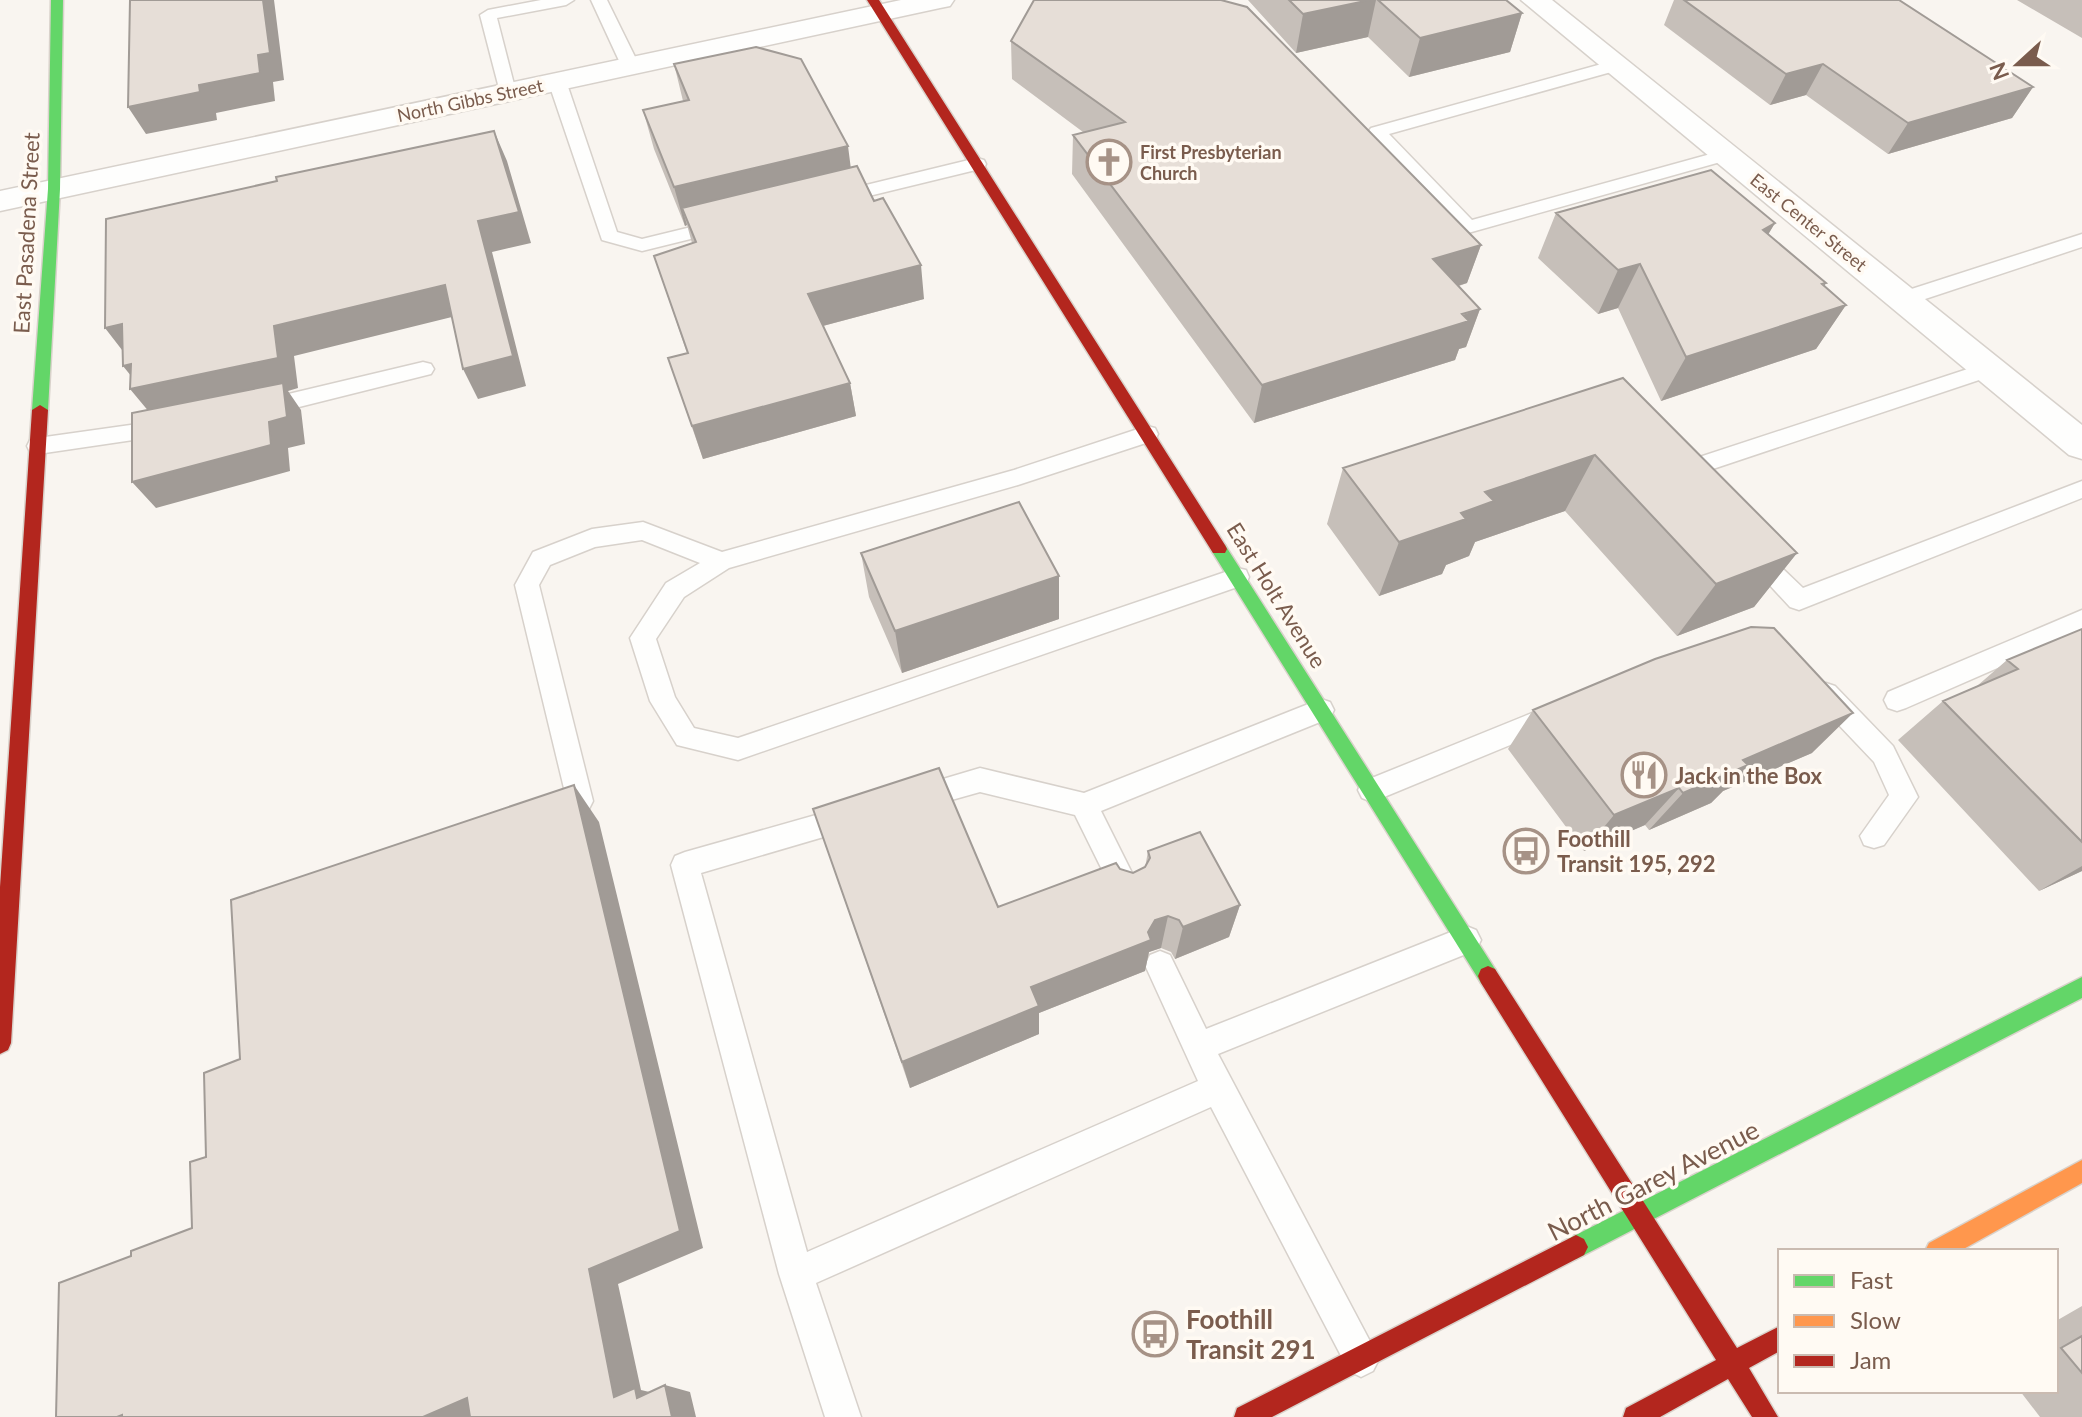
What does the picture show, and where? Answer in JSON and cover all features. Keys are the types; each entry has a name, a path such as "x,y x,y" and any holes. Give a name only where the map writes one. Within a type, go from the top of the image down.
{"main road":[{"name":"East Pasadena Street","path":"0,1043 7,851 54,189 57,0"},
{"name":"East Holt Avenue","path":"877,6 1766,1417"},
{"name":"North Garey Avenue","path":"1246,1417 2082,987"},
{"path":"1941,1249 2082,1171"},
{"path":"1635,1417 1778,1339"}],"street":[{"name":"North Gibbs Street","path":"0,201 630,65 877,6 940,0"},
{"name":"East Center Street","path":"1535,0 2082,445"}],"lane":[{"path":"507,92 488,15 566,0"},
{"path":"599,0 630,65"},
{"path":"1616,65 1377,132 1468,227 1725,155"},
{"path":"557,81 609,236 642,245 748,219"},
{"path":"824,201 977,164"},
{"path":"1903,299 2082,240"},
{"path":"235,414 423,369"},
{"path":"1695,495 1674,474 1989,369"},
{"path":"38,446 192,423"},
{"path":"1147,434 1018,477 721,561 675,590 643,638 663,701 686,737 738,749 1237,577"},
{"path":"1737,538 1799,600 2082,489"},
{"path":"579,801 527,585 541,559 592,538 643,531 721,561"},
{"path":"1897,700 2082,620"},
{"path":"1808,676 1884,754 1904,797 1874,836"},
{"path":"1372,790 1573,707"},
{"path":"843,1417 796,1274 685,865 980,780 1084,805 1321,710"},
{"path":"1084,805 1127,891"},
{"path":"1199,1047 1466,940"},
{"path":"1160,965 1218,1088 1361,1359"},
{"path":"796,1274 1218,1088"}],"building":[{"path":"130,0 263,0 270,53 258,55 260,73 199,85 200,92 128,107"},
{"path":"1034,0 1221,0 1247,7 1481,245 1433,259 1480,309 1462,314 1469,321 1262,385 1073,135 1125,122 1011,41"},
{"path":"1289,0 1370,0 1303,14"},
{"path":"1378,0 1506,0 1522,13 1420,38"},
{"path":"1684,0 1899,0 2033,87 1908,123 1823,64 1786,74"},
{"path":"756,47 801,59 848,146 674,187 643,110 689,100 674,64"},
{"path":"494,131 519,212 478,221 513,356 463,369 445,285 274,326 278,358 130,389 131,364 123,366 122,324 105,328 106,219 277,181 276,177"},
{"path":"857,166 874,201 883,198 921,265 808,294 850,383 692,426 668,358 688,353 654,256 696,242 682,208"},
{"path":"1711,170 1775,223 1763,230 1826,283 1822,284 1846,305 1686,357 1640,264 1618,270 1556,213"},
{"path":"1623,378 1797,553 1716,584 1595,455 1485,492 1494,501 1461,513 1466,519 1399,542 1343,468"},
{"path":"283,383 287,417 269,422 271,445 132,482 132,413"},
{"path":"1019,502 1059,576 895,631 861,553"},
{"name":"Jack in the Box","path":"1751,627 1774,628 1853,713 1743,760 1748,765 1683,793 1679,788 1614,815 1533,710 1655,659"},
{"path":"2082,629 2082,842 1943,701 2018,669 2007,660"},
{"path":"939,768 998,907 1116,863 1120,869 1133,873 1145,867 1150,858 1148,851 1200,832 1240,905 1183,927 1179,920 1168,916 1155,920 1148,932 1151,940 1031,987 1039,1006 902,1062 813,809"},
{"path":"574,785 680,1231 589,1269 614,1397 635,1388 637,1398 665,1385 672,1417 470,1417 467,1398 423,1417 56,1417 59,1283 131,1256 131,1251 192,1228 190,1162 206,1157 204,1073 240,1059 231,900"},
{"path":"2082,1336 2082,1373 2061,1348"}],"traffic: fast":[{"path":"40,410 54,189 57,0"},
{"path":"1219,549 1488,976"},
{"path":"1576,1247 2082,987"}],"traffic: slow":[{"path":"1941,1249 2082,1171"}],"traffic: jam":[{"path":"873,0 1219,549"},
{"path":"0,1043 40,410"},
{"path":"1488,976 1766,1417"},
{"path":"1246,1417 1576,1247"},
{"path":"1635,1417 1778,1339"}],"place":[{"name":"First Presbyterian Church","path":"1109,162"},
{"name":"Jack in the Box","path":"1644,775"},
{"name":"Foothill Transit 195, 292","path":"1526,851"},
{"name":"Foothill Transit 291","path":"1155,1334"}]}
